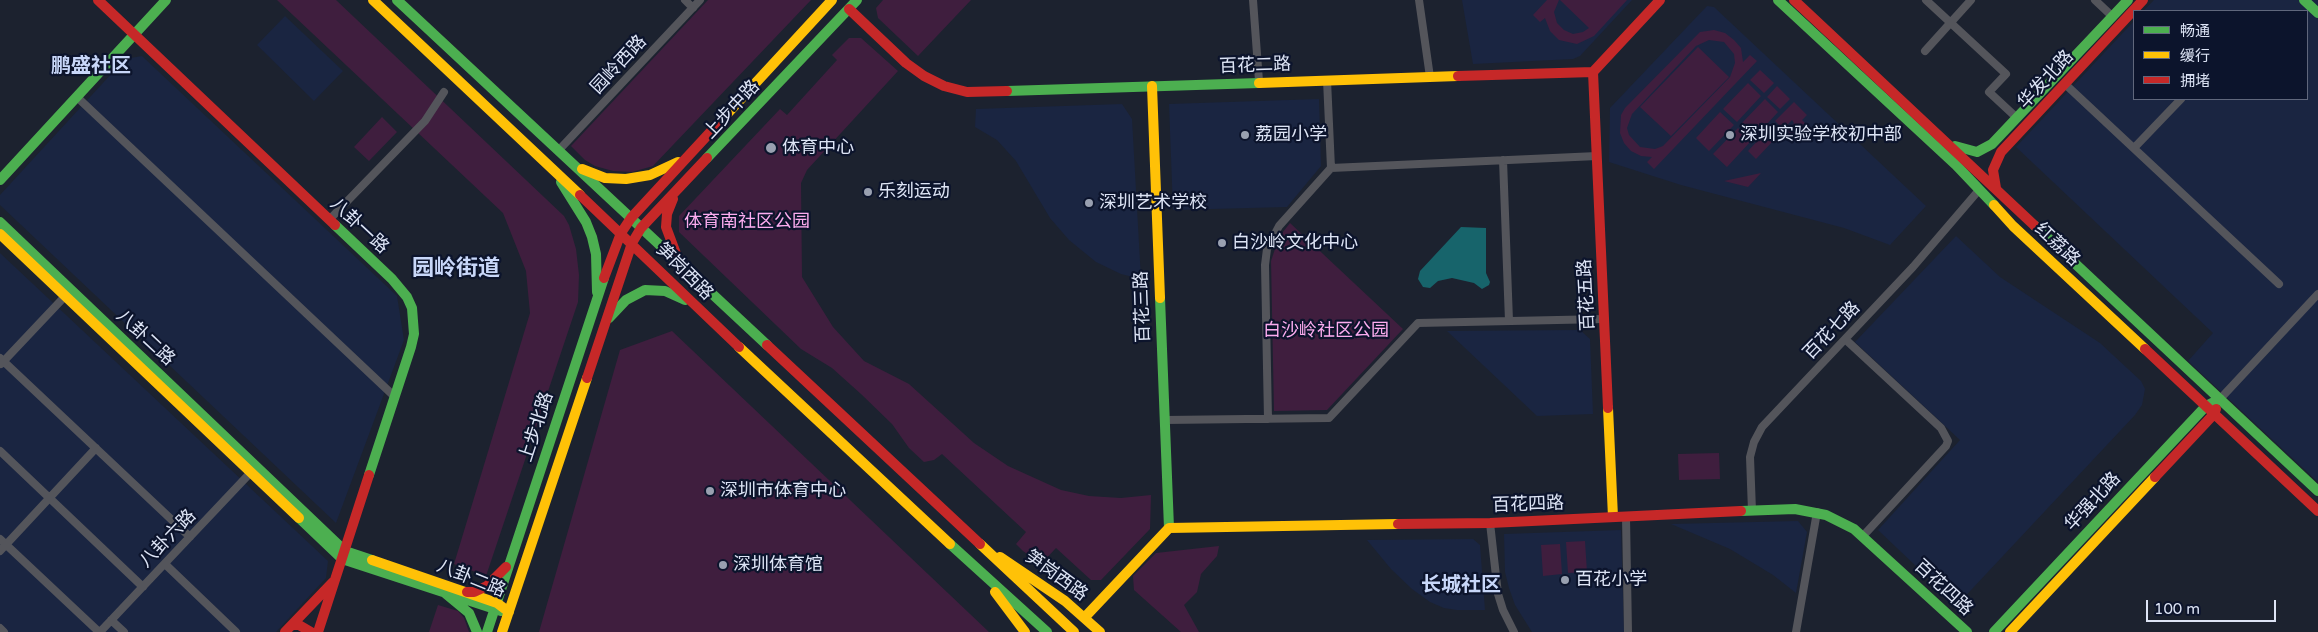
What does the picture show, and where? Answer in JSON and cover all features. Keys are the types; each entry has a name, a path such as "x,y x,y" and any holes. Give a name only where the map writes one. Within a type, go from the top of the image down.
{"main road":[{"name":"八卦一路","path":"98,0 400,288 412,308 414,334 318,632"},
{"path":"0,180 78,98 166,0"},
{"name":"笋岗西路","path":"373,0 632,243 692,303 973,566 1047,632"},
{"name":"笋岗西路","path":"397,0 1074,632"},
{"name":"上步中路","path":"621,233 631,218 832,0"},
{"name":"上步中路","path":"632,243 641,228 857,0"},
{"path":"1593,72 1660,0"},
{"name":"红荔路","path":"1778,0 1944,154 2013,226 2318,511"},
{"name":"红荔路","path":"1794,0 2318,491"},
{"name":"华发北路","path":"1946,141 1964,150 1982,151 1992,144 2128,0"},
{"path":"2304,0 2318,13"},
{"name":"百花二路","path":"849,9 906,63 944,86 967,92 1259,81 1593,72"},
{"name":"华发北路","path":"1998,190 1992,173 1999,155 2133,14"},
{"name":"百花五路","path":"1593,72 1613,517"},
{"name":"百花三路","path":"1152,86 1168,528"},
{"path":"575,166 605,178 636,178 659,172 688,156"},
{"path":"553,170 586,222 592,237 596,254 598,297"},
{"path":"573,188 585,175"},
{"path":"682,186 670,206 666,227 676,257 688,272"},
{"name":"八卦二路","path":"0,222 68,293"},
{"name":"上步北路","path":"487,632 621,233"},
{"name":"八卦二路","path":"0,234 68,293 343,555 446,594 509,612"},
{"name":"上步北路","path":"502,632 632,243"},
{"path":"605,324 626,300 645,290 665,291 692,303"},
{"path":"765,371 778,356"},
{"name":"华强北路","path":"1994,632 2206,406 2220,399"},
{"name":"华强北路","path":"2010,632 2214,414 2220,399"},
{"name":"百花四路","path":"1168,528 1490,523 1795,509 1817,512 1846,524 1863,536 1967,632"},
{"path":"1085,617 1168,528"},
{"name":"笋岗西路","path":"988,552 1005,559 1066,601 1100,632"},
{"name":"八卦二路","path":"343,555 467,592 495,607"},
{"path":"467,592 474,592 486,586 510,562"},
{"name":"笋岗西路","path":"973,566 1025,632"},
{"path":"288,629 336,579"},
{"path":"446,594 469,613 476,632"},
{"path":"288,629 298,625 311,632"}],"street":[{"path":"684,0 693,8"},
{"name":"园岭西路","path":"558,151 700,0"},
{"path":"1253,0 1259,81"},
{"path":"1419,0 1430,77"},
{"path":"1926,0 2006,74 1989,92 2018,118"},
{"path":"1925,51 1971,0"},
{"path":"2095,0 2112,17"},
{"path":"1268,419 1265,265 1267,249 1271,238 1279,226 1331,168 1327,80"},
{"path":"2065,84 2279,284"},
{"path":"329,220 425,121 444,92"},
{"path":"78,98 395,397"},
{"path":"2134,148 2180,100"},
{"path":"1331,168 1597,156"},
{"path":"1503,160 1509,321"},
{"name":"百花七路","path":"1752,511 1750,457 1757,434 1767,420 1913,267 1979,190"},
{"path":"68,293 1,362 190,537"},
{"name":"华强北路","path":"2220,399 2318,294"},
{"path":"1165,420 1329,418 1418,323 1604,319"},
{"path":"1846,338 1941,428 1948,441 1946,446 1863,536"},
{"path":"0,551 3,542 50,498 96,448"},
{"path":"0,451 143,587"},
{"name":"八卦六路","path":"99,632 254,469"},
{"path":"1796,632 1817,512"},
{"path":"1626,517 1628,632"},
{"path":"1490,523 1498,594 1503,610 1514,632"},
{"path":"3,542 99,632"},
{"path":"165,564 236,632"},
{"path":"111,620 124,632"},
{"path":"0,628 4,632"}],"shaded area":[{"path":"1462,0 1632,0 1580,56 1573,59 1473,64"},
{"path":"2154,0 2318,0 2318,482 2188,361 2213,333 2016,147 2133,22 2133,100 2308,100 2308,10 2144,10"},
{"name":"深圳实验学校初中部","path":"1707,6 1714,7 1926,206 1890,245 1844,228 1681,185 1609,162 1610,108"},
{"path":"285,16 343,71 314,101 257,45"},
{"path":"142,56 397,296 404,340 336,523 0,205 0,195 125,59"},
{"name":"荔园小学","path":"1319,99 1321,166 1287,207 1173,210 1169,104"},
{"name":"深圳艺术学校","path":"1122,104 1132,119 1141,279 1121,274 1096,262 1069,240 1050,218 1016,161 997,140 975,127 976,109"},
{"path":"1461,227 1486,228 1486,273 1490,282 1489,285 1482,289 1474,283 1452,278 1438,281 1430,288 1423,287 1418,279 1420,271"},
{"path":"1956,236 2000,277 2100,343 2141,381 2145,389 2142,405 2135,415 1957,605 1878,530 1960,440 1855,342"},
{"path":"0,253 328,561 326,578 276,632 0,632"},
{"path":"1580,330 1590,339 1593,414 1537,416 1447,331"},
{"path":"1798,521 1807,532 1796,593 1773,575 1730,549 1671,524"},
{"name":"百花小学","path":"1621,530 1624,632 1532,632 1515,605 1509,588 1505,572 1504,534"},
{"path":"1473,539 1480,545 1485,610 1457,610 1444,608 1430,602 1412,589 1391,569 1367,540"}],"green space":[{"path":"277,0 336,0 564,216 569,225 576,249 579,275 578,302 486,576 454,564 530,313 526,271 503,213"},
{"path":"708,0 811,0 653,166 632,172 613,171 595,166 585,160 571,146"},
{"path":"883,0 971,0 918,56 878,18 876,8"},
{"path":"1547,0 1559,0 1554,12 1557,23 1564,30 1573,34 1583,32 1589,28 1560,0 1627,0 1594,36 1577,44 1559,40 1550,31 1545,18 1540,22 1533,15"},
{"path":"1714,30 1725,33 1741,48 1743,62 1750,55 1757,61 1654,169 1647,162 1652,157 1641,156 1631,151 1624,143 1620,133 1621,115 1625,108 1700,32","holes":["1709,40 1724,42 1734,54 1735,63 1730,77 1663,146 1655,149 1640,147 1629,135 1627,128 1632,114 1696,46"]},
{"name":"体育南社区公园","path":"849,38 861,38 898,71 807,170 801,183 802,277 833,327 864,361 909,384 974,443 1008,466 1061,490 1089,496 1121,498 1151,495 1150,529 1101,580 1091,580 1056,548 1041,564 1023,551 1016,544 1026,532 942,454 934,460 924,462 909,448 892,424 861,394 832,368 801,349 679,232 679,216 780,109 787,115 837,60 832,55"},
{"path":"1698,47 1729,77 1671,136 1640,107"},
{"path":"1760,70 1774,83 1764,93 1750,80"},
{"path":"1748,83 1761,96 1737,122 1723,109"},
{"path":"1777,86 1790,99 1780,109 1767,97"},
{"path":"1765,99 1778,112 1754,138 1740,125"},
{"path":"1794,102 1807,115 1802,120 1805,123 1793,136 1787,131 1794,123 1792,120 1783,129 1775,121"},
{"path":"1720,112 1734,125 1709,151 1696,138"},
{"path":"382,117 397,132 369,161 354,147"},
{"path":"1738,128 1751,141 1727,167 1713,154"},
{"path":"1764,134 1772,142 1756,159 1748,151"},
{"path":"1761,173 1748,187 1724,181"},
{"name":"白沙岭社区公园","path":"1290,223 1403,329 1327,410 1274,411 1271,261 1279,237"},
{"name":"深圳市体育中心","path":"672,331 989,632 539,632 620,350"},
{"path":"1719,453 1720,479 1679,480 1678,454"},
{"path":"1585,541 1587,572 1568,573 1566,542"},
{"path":"1560,544 1562,574 1543,576 1541,545"},
{"path":"1219,546 1217,556 1201,574 1197,592 1184,605 1199,632 1181,632 1134,590 1133,576 1156,553"},
{"path":"438,605 458,611 464,618 469,632 429,632"}],"traffic: fast":[{"path":"0,180 166,0"},
{"path":"397,0 767,345"},
{"path":"707,158 857,0"},
{"path":"1778,0 1956,165 1994,205"},
{"path":"1955,146 1977,152 1992,144 2128,0"},
{"path":"2304,0 2318,13"},
{"path":"1007,91 1259,83"},
{"path":"561,182 586,222 592,237 596,254 597,292"},
{"path":"0,222 345,551 372,560"},
{"path":"335,225 392,279 407,297 412,308 414,334 411,347 369,475"},
{"path":"2035,226 2318,491"},
{"path":"487,632 604,278"},
{"path":"609,318 626,300 645,290 665,291 685,300"},
{"path":"1160,298 1169,528"},
{"path":"1994,632 2206,406 2220,399"},
{"path":"1741,511 1795,509 1826,515 1854,529 1967,632"},
{"path":"299,518 342,559 501,611"},
{"path":"950,544 1047,632"},
{"path":"446,594 469,613 477,632"}],"traffic: slow":[{"path":"373,0 580,195"},
{"path":"727,114 832,0"},
{"path":"1259,83 1458,76"},
{"path":"1152,86 1160,298"},
{"path":"582,169 605,178 626,179 650,175 678,162"},
{"path":"1994,205 2013,226 2145,349"},
{"path":"0,234 299,518"},
{"path":"739,347 950,544"},
{"path":"502,632 587,378"},
{"path":"1608,408 1613,517"},
{"path":"2010,632 2155,477"},
{"path":"1085,617 1169,528 1398,524"},
{"path":"980,544 1074,632"},
{"path":"1000,557 1065,601 1100,632"},
{"path":"372,560 497,603 509,612"},
{"path":"995,592 1025,632"}],"traffic: jam":[{"path":"98,0 335,225"},
{"path":"1458,76 1593,72 1660,0"},
{"path":"1794,0 2035,226"},
{"path":"2134,10 2143,0"},
{"path":"849,9 906,63 924,76 944,86 967,92 1007,91"},
{"path":"1996,188 1993,170 2001,152 2133,11"},
{"path":"1593,72 1608,408"},
{"path":"604,278 621,233 631,218 727,114"},
{"path":"587,378 632,243 641,228 707,158"},
{"path":"580,195 739,347"},
{"path":"673,199 667,214 666,227 678,259"},
{"path":"767,345 980,544"},
{"path":"2145,349 2318,511"},
{"path":"2155,477 2214,414 2216,409"},
{"path":"318,632 369,475"},
{"path":"1398,524 1490,523 1741,511"},
{"path":"467,592 474,592 487,586 506,567"},
{"path":"285,632 333,582"},
{"path":"292,625 299,625 311,632"}],"place":[{"name":"荔园小学","path":"1245,135"},
{"name":"深圳实验学校初中部","path":"1730,135"},
{"name":"体育中心","path":"771,148"},
{"name":"乐刻运动","path":"868,192"},
{"name":"深圳艺术学校","path":"1089,203"},
{"name":"白沙岭文化中心","path":"1222,243"},
{"name":"深圳市体育中心","path":"710,491"},
{"name":"深圳体育馆","path":"723,565"},
{"name":"百花小学","path":"1565,580"}],"district":[{"name":"鹏盛社区","path":"91,67"},
{"name":"园岭街道","path":"456,269"},
{"name":"长城社区","path":"1461,586"}]}
